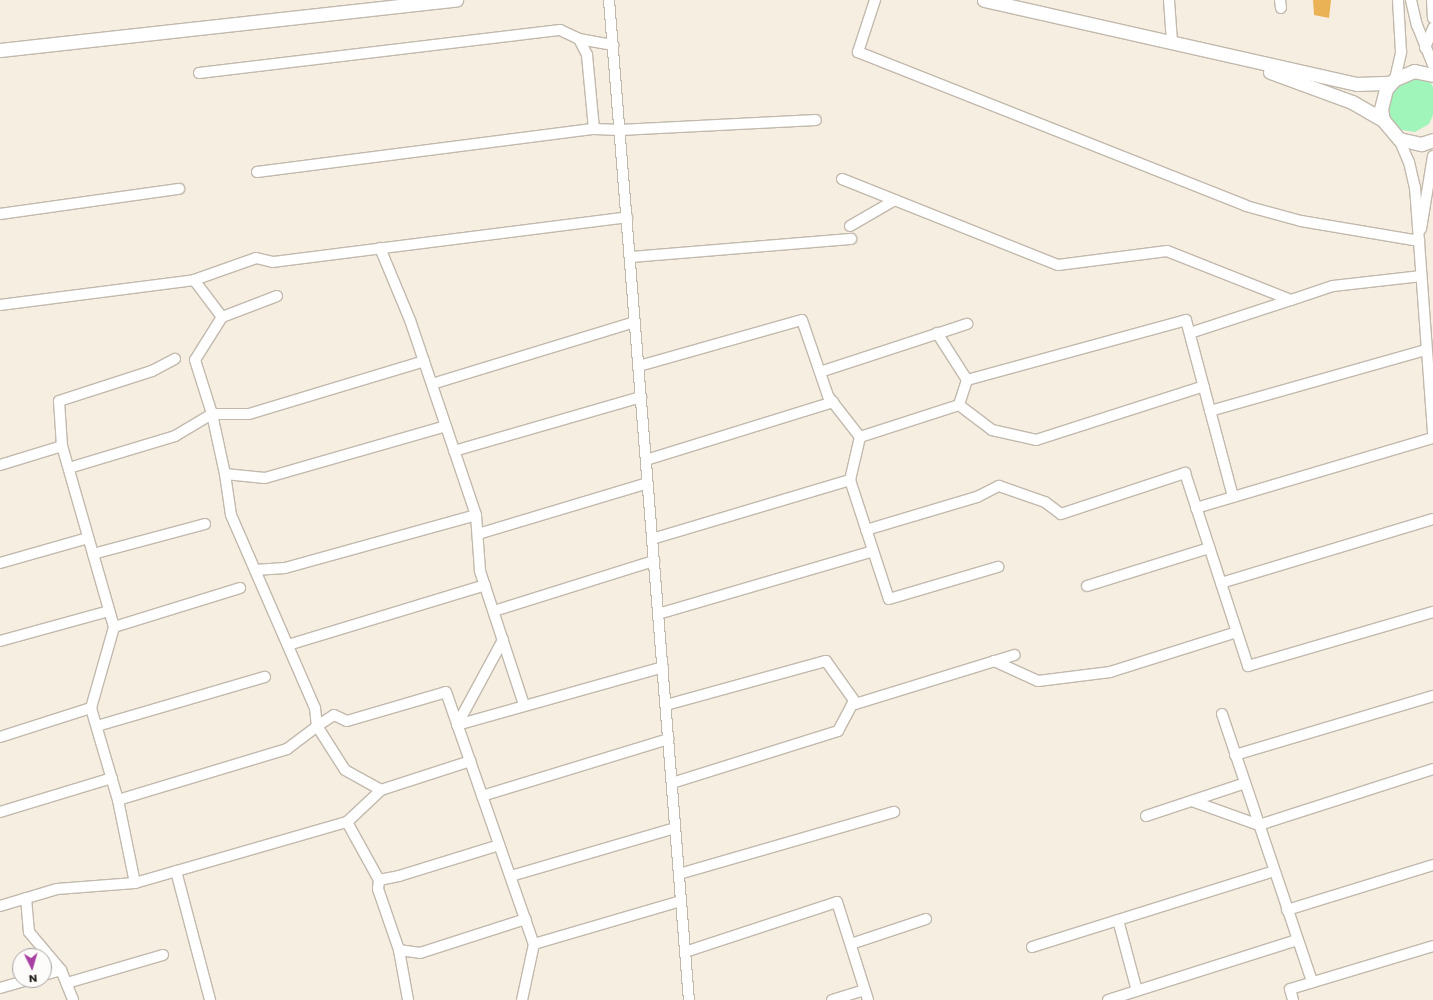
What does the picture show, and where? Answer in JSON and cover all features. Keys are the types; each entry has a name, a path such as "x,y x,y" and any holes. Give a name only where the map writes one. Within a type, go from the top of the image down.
{"street":[{"path":"0,50 456,0"},
{"path":"609,0 689,1000"},
{"path":"875,0 858,52 1246,206 1300,221 1419,240"},
{"path":"984,0 1357,84 1393,81 1414,71 1433,75"},
{"path":"1169,0 1172,42"},
{"path":"1383,120 1382,99 1393,81 1401,52 1398,0"},
{"path":"1411,0 1425,48 1433,65"},
{"path":"1432,0 1433,18"},
{"path":"1425,48 1433,28"},
{"path":"199,73 560,30 579,39 613,44"},
{"path":"579,39 587,55 594,129"},
{"path":"1223,55 1352,102 1383,120 1399,139 1409,162 1415,187 1421,276 1429,325 1426,350 1433,433"},
{"path":"257,172 594,129 620,130 816,120"},
{"path":"1399,139 1421,144 1433,140"},
{"path":"1419,240 1433,156"},
{"path":"842,179 1058,266 1167,251 1291,300"},
{"path":"0,214 179,189"},
{"path":"850,226 895,200"},
{"path":"0,305 194,280 256,258 273,262 627,217"},
{"path":"630,257 851,239"},
{"path":"380,248 424,361 476,514 480,571 524,705"},
{"path":"1190,333 1333,286 1421,276"},
{"path":"194,280 222,318"},
{"path":"277,296 222,318 195,360 212,414 225,474 231,515 315,708 317,726 345,770 381,790"},
{"path":"639,366 802,320 820,372 833,402 860,437"},
{"path":"967,380 1186,320 1233,497"},
{"path":"432,384 635,322"},
{"path":"820,372 967,324"},
{"path":"937,333 967,380"},
{"path":"1210,411 1426,350"},
{"path":"135,883 118,800 91,708 114,627 62,446 59,401 152,371 175,359"},
{"path":"69,468 175,436 212,414 249,414 424,361"},
{"path":"959,405 967,380"},
{"path":"959,405 992,430 1036,440 1204,386"},
{"path":"454,451 641,397"},
{"path":"646,460 833,402"},
{"path":"860,437 959,405"},
{"path":"225,474 265,478 446,426"},
{"path":"860,437 850,480 889,599 998,568"},
{"path":"1196,508 1433,438"},
{"path":"0,465 62,446"},
{"path":"866,530 977,497 999,486 1045,502 1061,514 1185,472 1248,666 1433,612"},
{"path":"652,539 850,480"},
{"path":"478,534 648,483"},
{"path":"255,570 285,568 476,514"},
{"path":"1221,583 1433,519"},
{"path":"93,554 205,524"},
{"path":"0,563 88,538"},
{"path":"1087,586 1209,548"},
{"path":"658,614 873,551"},
{"path":"494,611 654,561"},
{"path":"288,645 485,585"},
{"path":"114,627 240,588"},
{"path":"0,641 109,611"},
{"path":"994,661 1038,681 1110,672 1236,632"},
{"path":"457,725 503,640"},
{"path":"672,783 838,731 852,705 856,703 1015,655"},
{"path":"666,705 826,661 856,703"},
{"path":"457,725 663,667"},
{"path":"96,726 265,677"},
{"path":"118,800 287,749 334,715 347,720 446,692 534,944 522,1000"},
{"path":"1236,755 1433,696"},
{"path":"0,737 91,708"},
{"path":"1222,714 1312,982"},
{"path":"482,796 668,739"},
{"path":"0,906 58,889 135,883 347,822 381,790 470,761"},
{"path":"1192,801 1259,825 1433,769"},
{"path":"0,812 112,778"},
{"path":"1146,816 1245,783"},
{"path":"679,874 894,812"},
{"path":"347,822 379,880 378,889 399,950 399,960 408,1000"},
{"path":"510,876 675,828"},
{"path":"379,880 399,876 499,845"},
{"path":"1288,910 1433,865"},
{"path":"176,871 210,1000"},
{"path":"1032,946 1274,871"},
{"path":"26,898 28,932 61,970 73,1000"},
{"path":"534,944 681,901"},
{"path":"685,952 837,902 868,1000"},
{"path":"399,950 420,953 526,919"},
{"path":"850,944 926,919"},
{"path":"1118,920 1137,991"},
{"path":"1108,1000 1297,940"},
{"path":"1293,1000 1290,989 1433,946"},
{"path":"67,983 163,955"},
{"path":"52,973 61,970"},
{"path":"0,988 12,985"},
{"path":"832,1000 865,990"}],"green space":[{"path":"1425,72 1433,87 1433,115 1429,124 1415,132 1388,128 1381,109 1390,83"}],"building":[{"path":"1313,0 1331,0 1329,18 1314,15"}]}
